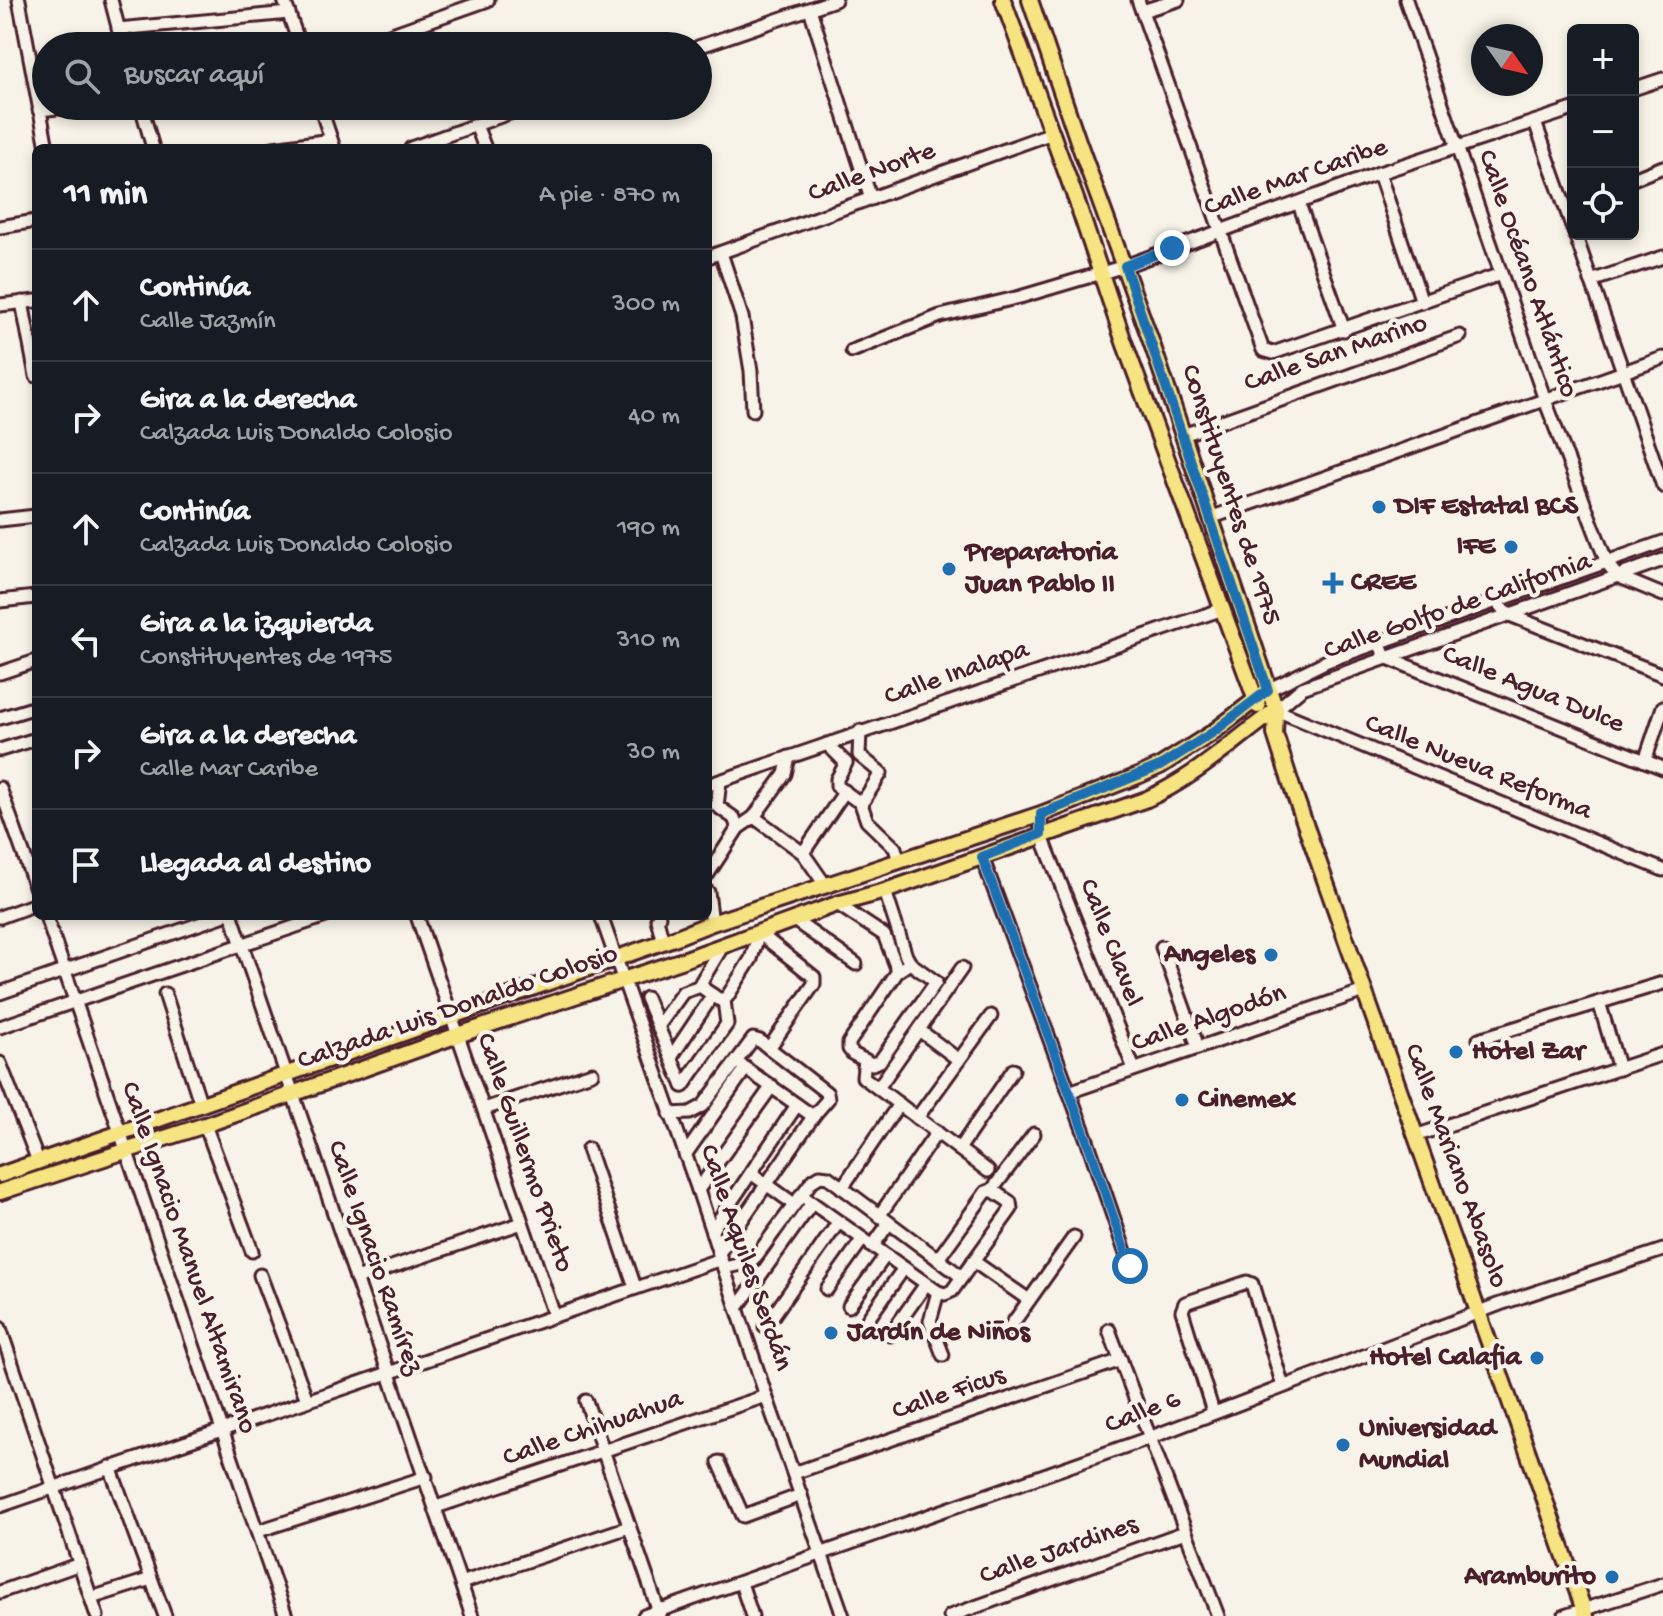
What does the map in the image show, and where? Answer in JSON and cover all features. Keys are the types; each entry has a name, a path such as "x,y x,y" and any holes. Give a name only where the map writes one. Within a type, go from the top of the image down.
{"main road":[{"name":"Constituyentes de 1975","path":"1003,0 1255,701 1263,719 1275,734"},
{"name":"Constituyentes de 1975","path":"1030,0 1125,266 1276,710"},
{"name":"Calzada Luis Donaldo Colosio","path":"0,1175 712,923 1041,814 1160,766 1212,733 1268,690"},
{"name":"Calzada Luis Donaldo Colosio","path":"0,1192 205,1125 290,1093 1147,799 1196,773 1276,710"},
{"path":"1275,734 1276,710"},
{"name":"Calle Mariano Abasolo","path":"1275,734 1585,1613"},
{"path":"826,886 837,904"},
{"path":"669,940 683,960"}],"street":[{"path":"19,0 32,72"},
{"path":"111,0 119,32"},
{"path":"284,0 295,32"},
{"path":"398,32 488,0"},
{"path":"712,42 835,0"},
{"path":"1178,0 1140,6 1263,350 1273,353 1501,274"},
{"name":"Calle Océano Atlántico","path":"1406,0 1545,400 1607,563 1617,576"},
{"path":"810,9 871,199"},
{"path":"118,29 289,13"},
{"path":"1639,87 1663,79"},
{"name":"Calle Mar Caribe","path":"852,351 940,316 1020,297 1125,266 1379,173 1567,111"},
{"path":"41,120 46,144"},
{"path":"145,120 152,144"},
{"path":"325,120 333,144"},
{"path":"422,144 490,120"},
{"path":"1535,122 1567,197"},
{"path":"476,125 483,144"},
{"name":"Calle Norte","path":"712,256 1052,133"},
{"path":"1639,177 1663,167"},
{"path":"1379,173 1422,302"},
{"path":"1299,204 1344,330"},
{"path":"0,227 32,222"},
{"path":"1577,240 1663,486"},
{"path":"721,253 742,317 751,371 753,410"},
{"path":"1591,281 1663,257"},
{"path":"0,305 32,301"},
{"path":"22,302 32,355"},
{"name":"Calle San Marino","path":"1183,435 1460,336"},
{"path":"1210,518 1663,358"},
{"path":"0,520 32,516"},
{"name":"Calle Golfo de California","path":"1268,690 1298,673 1379,642 1663,542"},
{"name":"Calle Golfo de California","path":"1276,710 1302,688 1663,560"},
{"path":"1617,576 1663,595"},
{"path":"0,601 32,597"},
{"path":"1496,601 1507,614 1663,675"},
{"name":"Calle Inalapa","path":"714,783 1223,609"},
{"path":"1379,642 1385,657"},
{"name":"Calle Agua Dulce","path":"1385,657 1663,768"},
{"path":"0,673 32,662"},
{"path":"1645,761 1663,707"},
{"path":"0,718 32,708"},
{"name":"Calle Nueva Reforma","path":"1276,710 1663,870"},
{"path":"859,755 860,731"},
{"path":"0,750 32,740"},
{"path":"827,744 846,763"},
{"path":"859,755 846,763 836,782 860,801 867,821 895,848 899,861"},
{"path":"859,755 881,773 864,800 860,801"},
{"path":"712,868 738,828 754,817 785,774 789,757"},
{"path":"714,783 712,809 734,818 738,828"},
{"path":"0,788 32,878"},
{"path":"803,853 845,791"},
{"path":"1041,814 1041,834"},
{"path":"754,817 803,853 826,886"},
{"name":"Calle Clavel","path":"1041,834 1134,1069"},
{"path":"982,857 1130,1266"},
{"path":"885,891 906,956 910,963 936,982 871,1062 863,1077 988,1171"},
{"path":"837,904 884,935 898,971"},
{"path":"0,917 32,905"},
{"name":"Calle Ignacio Manuel Altamirano","path":"47,920 286,1616"},
{"path":"0,993 210,920"},
{"name":"Calle Ignacio Ramírez","path":"233,920 290,1093 472,1616"},
{"path":"0,1027 314,920"},
{"name":"Calle Guillermo Prieto","path":"418,920 554,1315"},
{"name":"Calle Aquiles Serdán","path":"602,920 843,1616"},
{"path":"658,920 669,940"},
{"path":"794,920 856,964"},
{"path":"672,1056 751,959 759,933 814,977 814,984 769,1048"},
{"path":"659,1025 683,992 701,986 722,947"},
{"path":"1162,947 1198,1047"},
{"path":"871,1062 853,1054 849,1043 898,971 910,963"},
{"path":"878,1088 962,968"},
{"path":"1479,1039 1663,983"},
{"path":"646,998 683,1086 727,1024 719,997 701,986"},
{"name":"Calle Algodón","path":"1069,1092 1364,991"},
{"path":"165,994 201,1105"},
{"path":"1599,1002 1619,1069"},
{"path":"917,1118 991,1016"},
{"path":"919,1030 959,1060"},
{"path":"685,1155 753,1039 827,1093 828,1099 766,1185 721,1260"},
{"path":"1415,1136 1663,1054"},
{"path":"0,1063 38,1161"},
{"path":"670,1114 697,1111 740,1064"},
{"path":"740,1064 810,1114 815,1114"},
{"path":"959,1149 1013,1070"},
{"path":"484,1109 592,1073"},
{"path":"698,1190 772,1086"},
{"path":"842,1188 899,1104"},
{"path":"712,1230 797,1105"},
{"path":"205,1125 252,1251"},
{"path":"827,1289 884,1220 937,1132"},
{"path":"938,1259 986,1192 992,1190 1034,1134"},
{"path":"588,1149 635,1287"},
{"path":"751,1173 766,1185 812,1203 885,1256 945,1294 952,1291 1012,1206 992,1190"},
{"path":"0,1506 635,1287 721,1260 750,1262 812,1181 820,1176 828,1177 962,1277"},
{"path":"737,1308 812,1203"},
{"path":"356,1279 522,1223"},
{"path":"765,1327 838,1223"},
{"path":"1008,1330 1074,1237"},
{"name":"Calle 6","path":"644,1616 660,1614 821,1553 1149,1438 1480,1312 1663,1250"},
{"path":"849,1306 885,1256"},
{"path":"973,1261 1029,1300"},
{"path":"868,1319 904,1268"},
{"path":"260,1275 307,1400"},
{"path":"1213,1412 1182,1311 1185,1303 1247,1282 1252,1284 1283,1386"},
{"path":"890,1335 926,1284"},
{"path":"938,1292 930,1321 943,1355"},
{"path":"0,1328 97,1616"},
{"path":"1109,1330 1218,1616"},
{"name":"Calle Ficus","path":"794,1473 1121,1360"},
{"name":"Calle Chihuahua","path":"436,1507 766,1396"},
{"path":"586,1401 660,1614"},
{"path":"719,1462 743,1516 801,1495"},
{"path":"110,1467 165,1616"},
{"path":"258,1531 426,1477"},
{"path":"461,1583 629,1527"},
{"name":"Calle Jardines","path":"950,1616 1185,1532"},
{"path":"0,1592 80,1564"},
{"path":"91,1598 151,1579"},
{"path":"741,1583 752,1616"},
{"path":"1564,1616 1585,1613 1663,1584"}],"place":[{"name":"DIF Estatal BCS","path":"1379,507"},
{"name":"IFE","path":"1511,547"},
{"name":"Preparatoria Juan Pablo II","path":"949,569"},
{"name":"CREE","path":"1333,583"},
{"name":"Angeles","path":"1271,955"},
{"name":"Hotel Zar","path":"1456,1052"},
{"name":"Cinemex","path":"1182,1100"},
{"name":"Jardín de Niños","path":"831,1333"},
{"name":"Hotel Calafia","path":"1537,1358"},
{"name":"Universidad Mundial","path":"1343,1445"},
{"name":"Aramburito","path":"1612,1577"}],"route":[{"path":"1130,1266 1087,1140 982,857 1041,834 1041,814 1160,766 1212,733 1268,690 1125,266 1172,248"}]}
